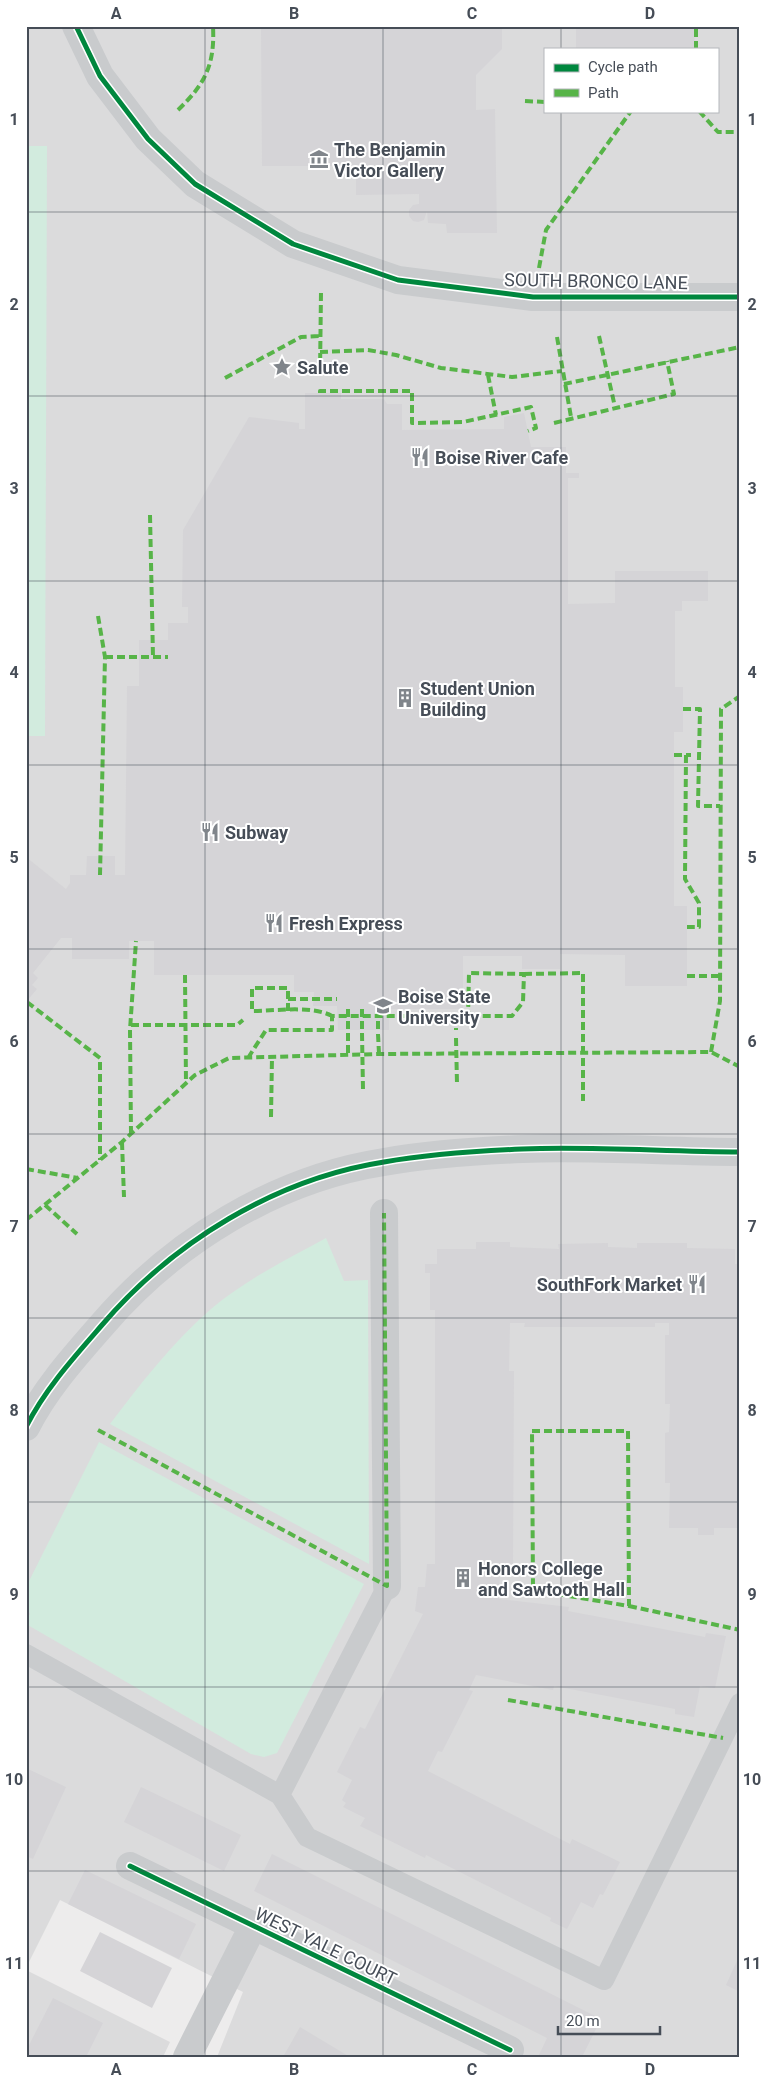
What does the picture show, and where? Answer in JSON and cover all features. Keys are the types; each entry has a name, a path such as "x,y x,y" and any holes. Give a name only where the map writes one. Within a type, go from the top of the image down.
{"street":[{"name":"SOUTH BRONCO LANE","path":"76,26 100,76 148,139 195,184 293,244 398,280 533,297 740,297"},
{"path":"27,1424 70,1362 125,1298 181,1251 247,1208 277,1194 329,1175 382,1162 473,1152 524,1149 740,1152"},
{"path":"384,1213 387,1586"},
{"name":"WEST YALE COURT","path":"130,1866 510,2050"},
{"name":"WEST YALE COURT","path":"187,2057 253,1926"}],"lane":[{"path":"280,1795 387,1586"},
{"path":"26,1654 280,1795 307,1838 604,1980 740,1703"}],"shaded area":[{"name":"Boise State University","path":"26,26 740,26 740,2057 217,2057 243,1992 60,1900 26,1968"},
{"path":"26,1970 170,2042 163,2057 26,2057"}],"green space":[{"path":"26,146 47,146 45,736 26,736"},
{"path":"326,1238 344,1281 368,1280 369,1564 110,1424 170,1350 211,1309 281,1262"},
{"path":"99,1442 364,1584 277,1753 264,1757 251,1754 26,1624 26,1619 30,1614 26,1606 26,1587"}],"building":[{"path":"261,26 502,26 502,49 476,75 476,110 495,109 497,233 447,233 446,224 428,223 427,211 424,220 413,221 409,216 409,210 413,205 419,204 419,194 356,195 356,166 262,166"},
{"path":"576,26 694,26 695,48 576,48"},
{"name":"Student Union Building","path":"305,393 341,393 341,399 384,399 387,404 402,404 402,430 504,429 504,417 524,413 531,447 566,447 566,473 579,473 579,478 568,478 568,604 615,603 615,571 708,571 708,601 682,601 682,611 675,611 675,687 683,687 683,732 674,732 674,906 687,906 687,986 625,986 625,955 560,954 560,969 522,969 522,956 463,956 463,1009 389,1009 389,1030 338,1030 337,1006 313,1006 314,992 294,992 294,975 154,975 154,941 129,941 129,959 72,959 72,938 61,938 33,973 38,978 32,985 37,989 26,1002 26,857 66,889 70,883 70,875 86,875 87,856 115,856 115,875 125,875 127,686 139,686 139,640 168,640 168,623 188,623 188,607 182,607 183,530 249,417 299,423 299,429 305,429"},
{"name":"Honors College and Sawtooth Hall","path":"476,1242 510,1242 510,1247 559,1249 558,1244 608,1243 608,1247 637,1248 637,1243 687,1243 687,1248 735,1249 735,1264 740,1264 740,1528 714,1528 714,1535 698,1535 698,1528 669,1528 670,1483 665,1483 665,1433 669,1432 670,1404 665,1404 665,1335 669,1335 669,1323 655,1323 655,1327 524,1327 525,1323 510,1323 509,1371 514,1371 513,1566 500,1566 499,1599 569,1607 568,1611 705,1637 706,1633 726,1636 715,1688 700,1686 694,1717 675,1714 675,1709 554,1686 553,1690 476,1675 469,1690 473,1691 442,1752 438,1751 428,1771 570,1844 572,1839 620,1862 603,1895 600,1894 593,1908 581,1902 567,1929 550,1921 551,1918 426,1855 425,1858 360,1826 365,1818 343,1807 346,1803 342,1800 352,1780 337,1772 360,1727 365,1729 423,1614 415,1611 418,1587 425,1587 427,1564 435,1564 435,1310 430,1310 430,1273 425,1273 425,1264 437,1264 437,1249 476,1249"},
{"path":"26,1768 66,1787 33,1859 26,1856"},
{"path":"141,1787 241,1835 224,1871 124,1822"},
{"path":"272,1854 601,2019 582,2057 538,2057 547,2038 254,1891"},
{"path":"85,1870 196,1924 179,1959 68,1904"},
{"path":"100,1932 172,1968 152,2008 80,1971"},
{"path":"740,1954 740,1992 726,1985"},
{"path":"53,1998 103,2023 86,2057 26,2057 26,2051"},
{"path":"300,2027 350,2057 283,2057"}],"marked path":[{"path":"178,110 195,91 206,73 212,52 213,26"},
{"path":"696,26 696,48"},
{"path":"525,101 544,102"},
{"path":"539,268 546,230 630,112"},
{"path":"700,112 718,132 740,132"},
{"path":"320,373 321,292"},
{"path":"225,378 301,337 320,336"},
{"path":"599,336 615,407"},
{"path":"557,337 571,417"},
{"path":"564,384 740,347"},
{"path":"320,352 368,350 396,355 441,368 512,377 562,371"},
{"path":"554,423 674,394 667,361"},
{"path":"488,375 496,415"},
{"path":"320,393 320,391 412,391 412,423 463,422 531,407 536,428 528,431"},
{"path":"150,515 153,657"},
{"path":"98,616 105,657 100,875"},
{"path":"105,657 168,657"},
{"path":"711,1052 720,1001 721,709 740,696"},
{"path":"683,709 700,709 698,806 720,806"},
{"path":"674,755 691,755"},
{"path":"686,755 685,879 699,903 699,927 687,927"},
{"path":"131,1134 130,1030 136,941"},
{"path":"248,1058 266,1030 332,1030 332,1016 512,1016 523,1002 524,974 469,973 468,1016"},
{"path":"524,974 583,973 583,1101"},
{"path":"185,975 186,1083"},
{"path":"687,976 720,976"},
{"path":"288,1011 288,988 252,988 252,1011 282,1010 293,1009 314,1011 332,1016"},
{"path":"288,999 337,999"},
{"path":"27,1002 100,1058 100,1160"},
{"path":"348,1009 348,1030"},
{"path":"362,1009 362,1030"},
{"path":"378,1009 378,1030"},
{"path":"456,1016 456,1030"},
{"path":"131,1025 237,1025 243,1020"},
{"path":"348,1033 348,1054"},
{"path":"362,1033 363,1090"},
{"path":"378,1034 379,1054"},
{"path":"456,1038 457,1084"},
{"path":"26,1220 122,1142 195,1075 229,1058 379,1054 711,1052 740,1067"},
{"path":"271,1117 272,1057"},
{"path":"122,1142 124,1197"},
{"path":"26,1169 78,1178"},
{"path":"45,1205 77,1234"},
{"path":"98,1430 387,1586 384,1213"},
{"path":"532,1431 628,1431 629,1606 533,1590 532,1431"},
{"path":"629,1606 740,1630"},
{"path":"508,1700 723,1738"}],"cycle path":[{"path":"76,26 100,76 148,139 195,184 293,244 398,280 533,297 740,297"},
{"path":"26,1427 42,1399 71,1361 130,1295 161,1267 194,1241 229,1219 266,1199 304,1183 343,1170 384,1162 470,1152 577,1148 740,1152"},
{"path":"130,1866 510,2050"}],"place":[{"name":"The Benjamin Victor Gallery","path":"319,159"},
{"name":"Salute","path":"282,367"},
{"name":"Boise River Cafe","path":"420,457"},
{"name":"Student Union Building","path":"405,698"},
{"name":"Subway","path":"210,832"},
{"name":"Fresh Express","path":"274,923"},
{"name":"Boise State University","path":"383,1006"},
{"name":"SouthFork Market","path":"697,1284"},
{"name":"Honors College and Sawtooth Hall","path":"463,1578"}]}
